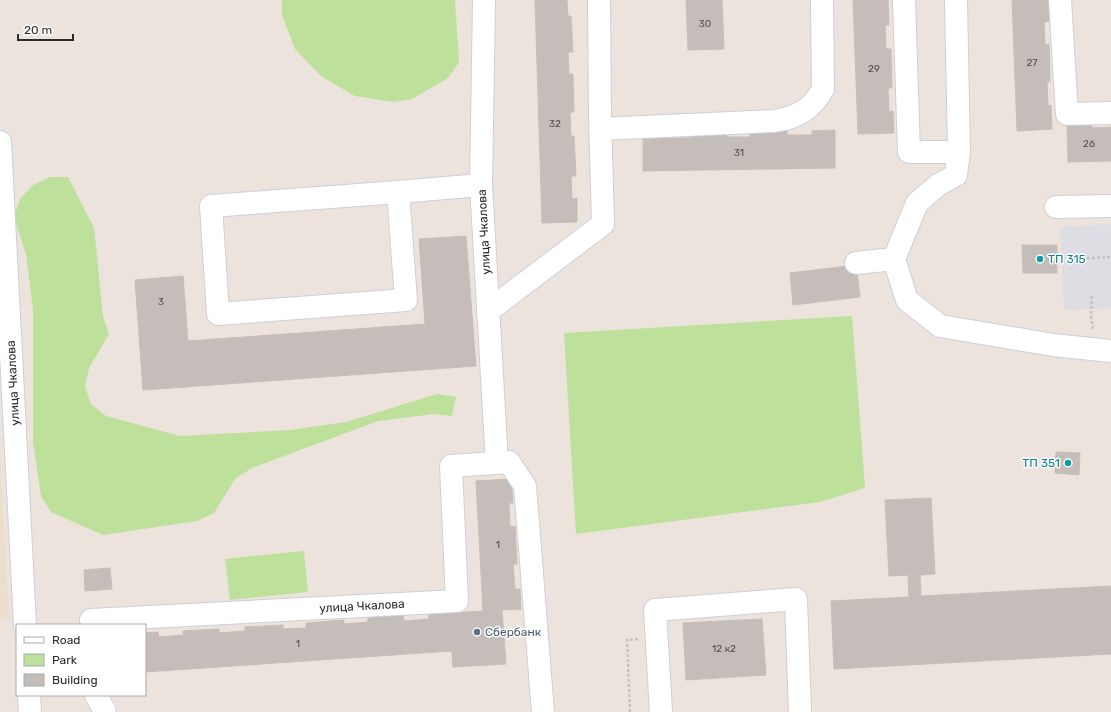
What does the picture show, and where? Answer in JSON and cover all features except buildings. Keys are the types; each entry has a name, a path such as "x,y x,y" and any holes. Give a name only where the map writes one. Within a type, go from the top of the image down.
{"street":[{"name":"улица Чкалова","path":"484,0 482,185 497,463"},
{"path":"488,311 603,224 600,128 599,0"},
{"path":"600,128 774,121 789,119 806,111 818,98 823,89 822,0"},
{"path":"904,0 910,152 959,152"},
{"path":"956,0 959,152 956,176 938,185 917,203 894,259 907,300 940,326 1053,345 1111,351"},
{"path":"1060,0 1067,114 1111,113"},
{"name":"улица Чкалова","path":"0,142 25,624"},
{"path":"398,192 406,300 218,314 210,206 482,185"},
{"path":"1056,207 1111,206"},
{"path":"856,263 894,259"},
{"name":"улица Чкалова","path":"92,624 91,620 457,600 451,466 509,462 525,486 542,712"},
{"path":"661,712 656,610 796,599 800,712"},
{"path":"29,696 30,712"},
{"path":"97,696 105,712"}],"path":[{"path":"1087,258 1111,257"},
{"path":"1092,296 1091,314 1093,330"},
{"path":"627,640 630,712"}],"shaded area":[{"path":"1111,224 1111,308 1064,310 1060,227"},
{"path":"0,459 9,619 0,619"}],"green space":[{"path":"282,0 455,0 459,62 448,78 412,99 394,102 355,96 322,77 295,49 282,15"},
{"path":"49,177 68,177 94,228 103,317 109,334 89,368 85,387 91,404 106,416 180,436 291,430 346,422 437,394 456,397 452,416 434,414 378,421 252,468 235,479 214,513 197,521 103,535 51,512 41,496 33,442 33,309 26,254 14,217 20,199 32,186"},
{"path":"852,316 865,488 820,502 576,534 564,333"},
{"path":"304,551 308,592 230,600 225,559"}],"place":[{"name":"ТП 315","path":"1040,259"},
{"name":"ТП 351","path":"1068,463"},
{"name":"Сбербанк","path":"477,632"}]}
